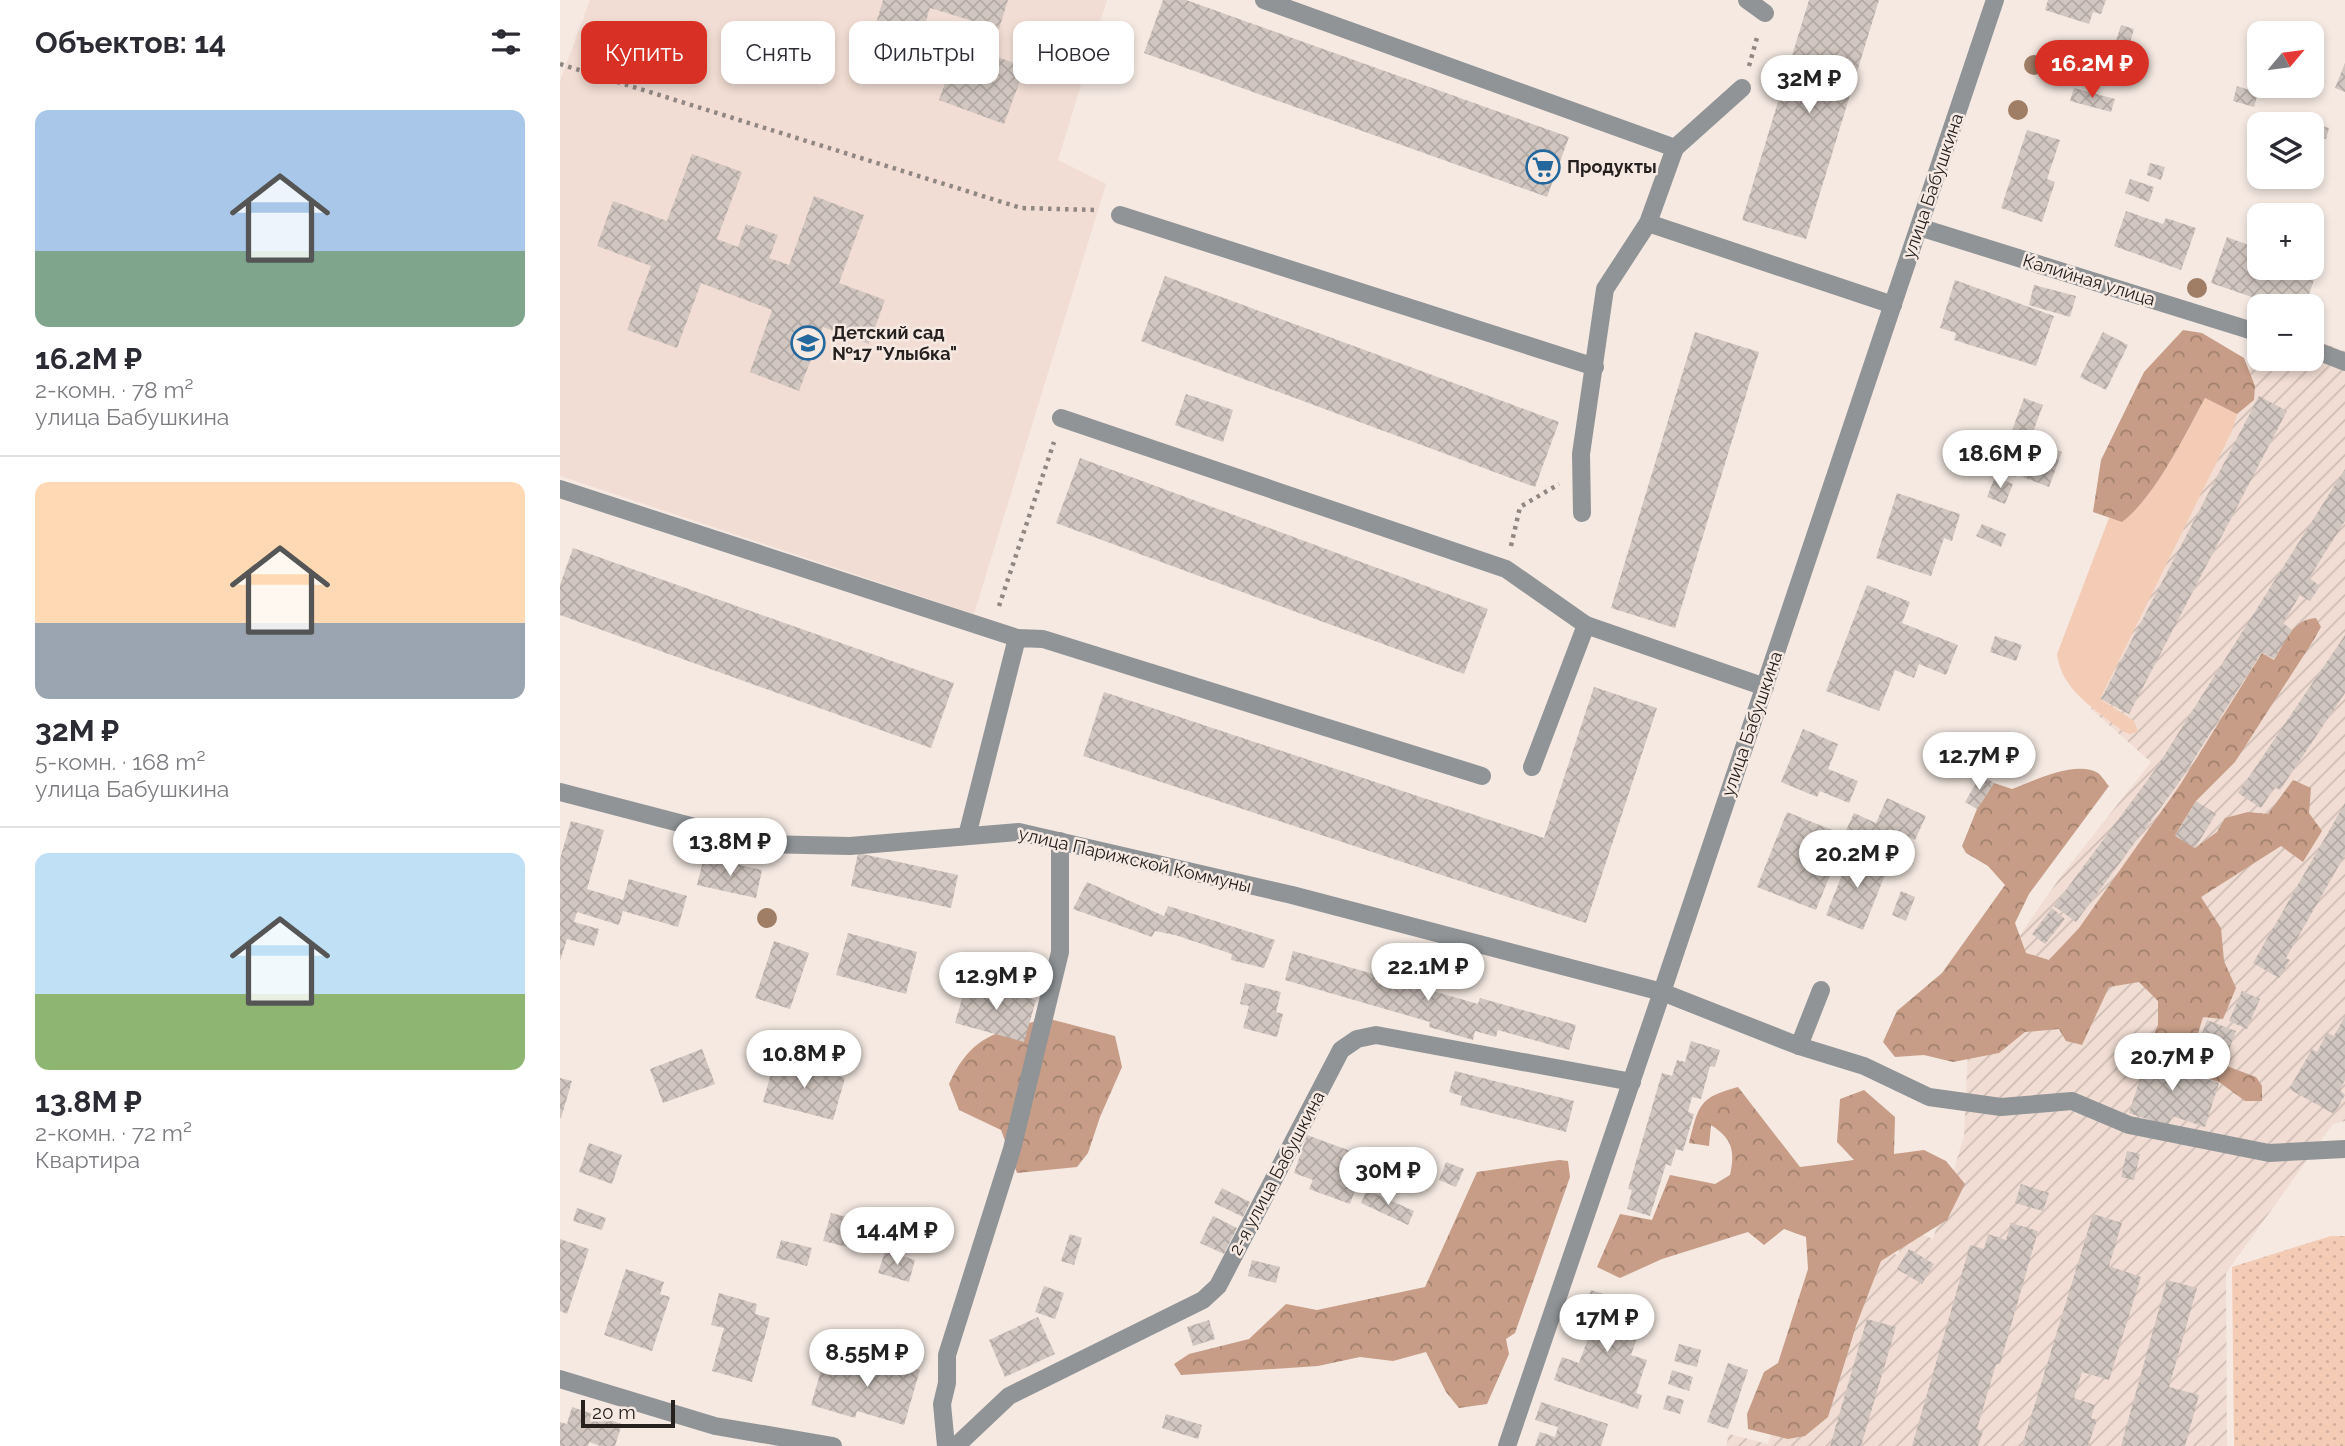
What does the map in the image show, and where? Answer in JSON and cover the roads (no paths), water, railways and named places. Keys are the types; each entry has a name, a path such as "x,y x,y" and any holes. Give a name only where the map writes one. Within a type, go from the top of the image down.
{"street":[{"path":"1264,0 1675,148"},
{"path":"1748,0 1765,13"},
{"name":"улица Бабушкина","path":"1507,1446 1995,0"},
{"path":"1582,513 1581,454 1605,289 1648,223 1675,148 1742,88"},
{"path":"1120,215 1595,368"},
{"path":"1648,223 1893,305"},
{"name":"Калийная улица","path":"1919,227 2247,329"},
{"path":"2324,354 2345,362"},
{"path":"1061,418 1506,569 1586,625 1765,687"},
{"path":"560,489 990,630 1017,638 1043,639 1482,776"},
{"path":"1532,768 1586,625"},
{"path":"967,836 1017,638"},
{"name":"улица Парижской Коммуны","path":"560,792 760,844 850,846 1019,832 1305,899 1662,992 1799,1046 1864,1066 1929,1097 2001,1107 2073,1101 2129,1125 2269,1153 2345,1149"},
{"path":"946,1446 942,1404 947,1383 947,1354 1012,1149 1060,952 1060,841"},
{"path":"1799,1046 1821,990"},
{"name":"2-я улица Бабушкина","path":"956,1446 1009,1396 1203,1300 1218,1286 1341,1050 1357,1039 1376,1035 1632,1082"},
{"path":"560,1379 715,1426 834,1446"}],"place":[{"name":"Продукты","path":"1543,167"},
{"name":"Детский сад №17 \"Улыбка\"","path":"808,343"}]}
